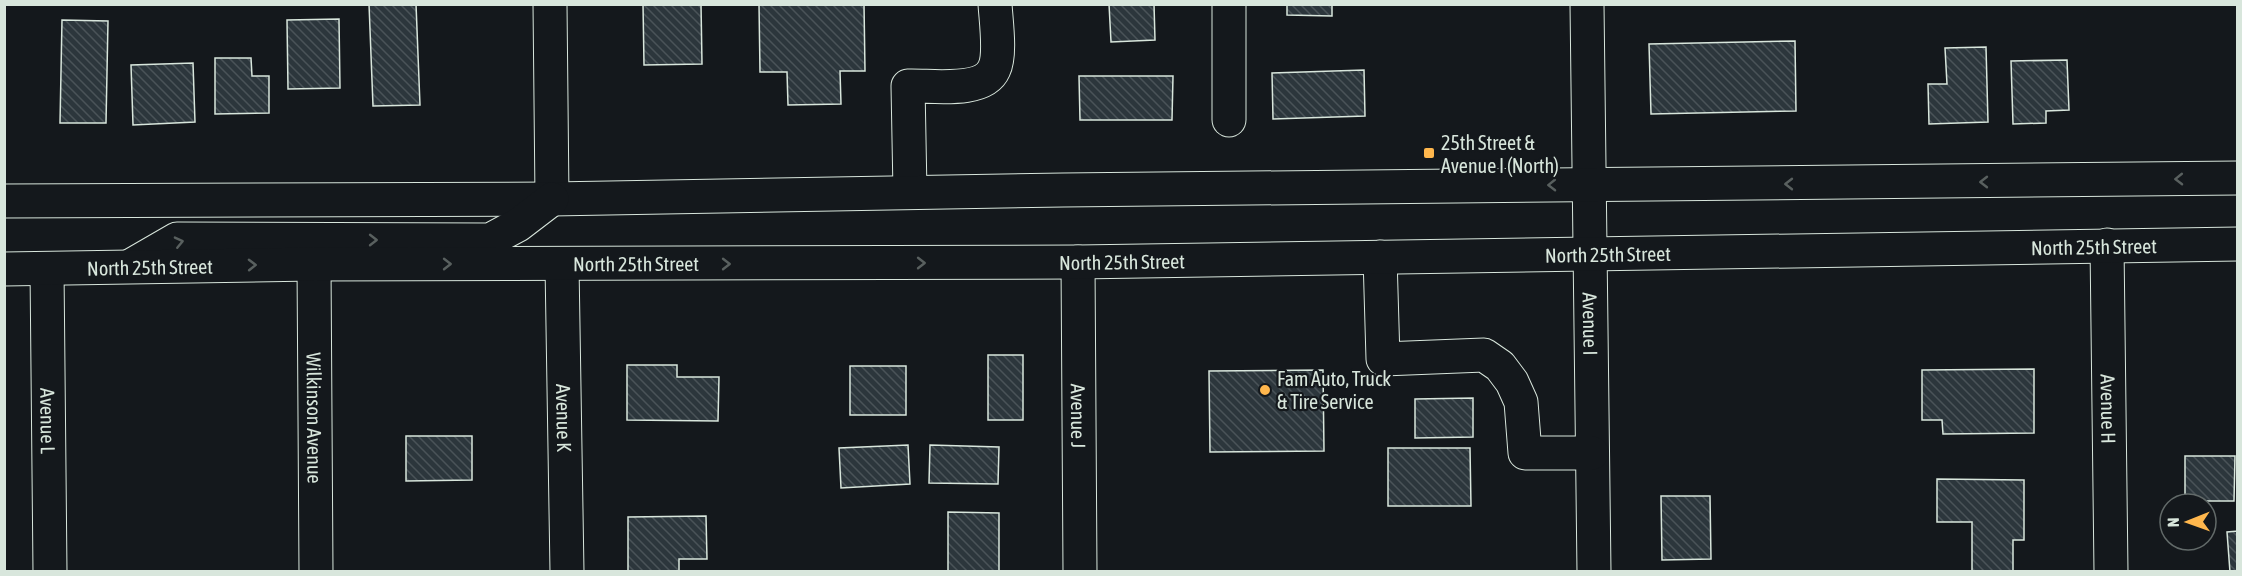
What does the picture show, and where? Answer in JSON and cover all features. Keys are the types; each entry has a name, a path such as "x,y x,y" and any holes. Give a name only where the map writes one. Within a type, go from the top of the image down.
{"main road":[{"path":"550,4 552,199"},
{"path":"909,192 908,86 975,85 987,79 994,69 996,58 995,4"},
{"path":"1229,4 1229,120"},
{"name":"Avenue I","path":"1587,4 1594,572"},
{"path":"4,201 552,199 909,192 2238,178"},
{"path":"127,268 177,240 490,240 518,225 552,199"},
{"name":"North 25th Street","path":"4,269 314,264 1078,262 2107,245 2229,240"},
{"name":"Avenue H","path":"2107,245 2111,572"},
{"path":"1380,257 1383,359 1484,355 1500,366 1521,402 1525,453 1592,453"},
{"name":"Avenue J","path":"1078,262 1080,572"},
{"name":"Wilkinson Avenue","path":"314,264 316,572"},
{"name":"Avenue K","path":"562,265 567,572"},
{"name":"Avenue L","path":"47,269 50,572"}],"building":[{"path":"369,4 416,4 420,105 373,106"},
{"path":"643,4 701,4 702,64 644,65"},
{"path":"759,4 864,4 865,71 840,71 841,104 788,105 787,72 760,72"},
{"path":"1109,4 1154,4 1155,40 1111,42"},
{"path":"1287,4 1332,4 1332,16 1287,15"},
{"path":"339,19 340,88 288,89 287,20"},
{"path":"62,20 108,21 106,123 60,123"},
{"path":"1795,41 1796,111 1651,114 1649,44"},
{"path":"1986,47 1988,122 1929,124 1928,84 1947,84 1945,48"},
{"path":"215,58 251,58 252,76 269,76 269,113 215,114"},
{"path":"2067,60 2069,110 2046,111 2046,123 2013,124 2011,61"},
{"path":"193,63 195,122 133,125 131,65"},
{"path":"1364,70 1365,116 1273,119 1272,73"},
{"path":"1079,76 1173,76 1172,120 1080,120"},
{"path":"988,355 1023,355 1023,420 988,420"},
{"path":"627,365 677,365 677,377 719,377 718,421 627,420"},
{"path":"850,366 906,366 906,415 850,415"},
{"path":"2034,369 2034,433 1943,434 1942,420 1922,420 1922,370"},
{"path":"1323,370 1324,451 1210,452 1209,371"},
{"path":"1473,398 1473,437 1415,438 1415,399"},
{"path":"406,436 472,436 472,480 406,481"},
{"path":"908,445 910,484 841,488 839,448"},
{"path":"930,445 999,447 998,484 929,483"},
{"path":"1388,448 1470,448 1471,506 1388,506"},
{"path":"2185,456 2235,456 2234,501 2218,501 2218,492 2185,492"},
{"path":"1937,479 2024,480 2024,540 2013,540 2013,572 1972,572 1972,522 1937,522"},
{"path":"1661,496 1710,496 1711,559 1662,560"},
{"path":"948,512 999,513 999,572 948,572"},
{"path":"706,516 707,559 679,559 679,572 628,572 628,517"},
{"path":"2238,531 2238,572 2230,572 2227,532"}],"place":[{"name":"25th Street & Avenue I (North)","path":"1429,153"},
{"name":"Fam Auto, Truck & Tire Service","path":"1265,390"}]}
